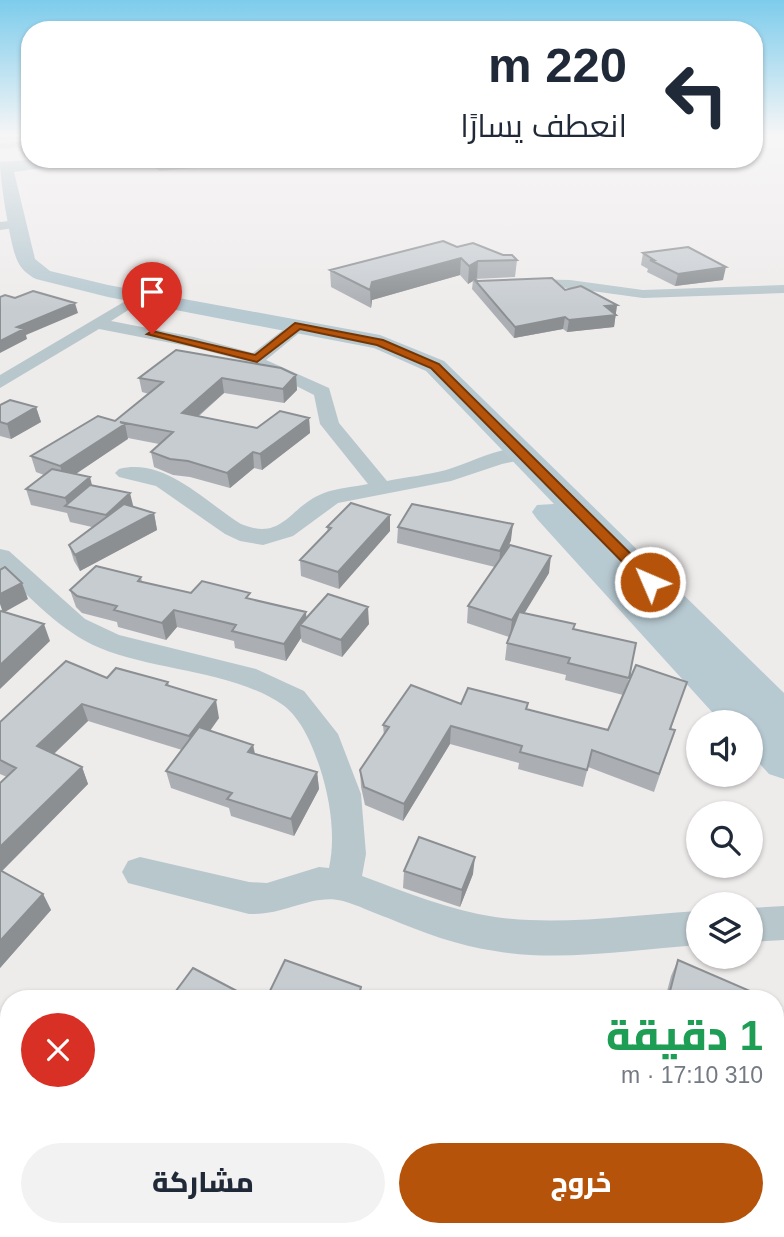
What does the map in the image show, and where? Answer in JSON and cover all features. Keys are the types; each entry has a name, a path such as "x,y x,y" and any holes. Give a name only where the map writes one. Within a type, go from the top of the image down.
{"street":[{"path":"4,194 10,269 19,277 44,287 292,330 391,358 510,456 784,718"},
{"path":"511,283 549,282 643,294 784,289"},
{"path":"0,383 132,301"},
{"path":"95,323 194,342 257,359 265,368 323,393 330,424 382,488"},
{"path":"257,359 292,330"},
{"path":"126,473 163,481 244,535 261,538 280,534 314,507 331,498 451,475 510,456"},
{"path":"510,456 735,710"},
{"path":"0,556 76,625 111,642 246,676 294,698 327,742 342,781 349,824 349,854 344,885"},
{"path":"763,740 784,762"},
{"path":"141,872 249,898 268,900 319,883 344,885 417,913 495,934 561,937 686,930"},
{"path":"763,924 784,923"}],"building":[{"path":"443,241 457,247 473,243 503,255 512,255 517,260 478,261 469,266 461,258 372,282 370,290 330,270"},
{"path":"688,247 726,267 678,274 650,260 654,260 643,253"},
{"path":"473,278 478,281 552,278 565,290 581,286 617,305 605,306 616,315 569,320 565,317 515,327"},
{"path":"33,291 75,303 17,327 24,329 0,341 0,297 5,295 15,298"},
{"path":"176,350 281,368 296,375 283,389 222,378 182,413 257,428 280,411 309,418 260,454 253,452 227,473 151,452 173,432 120,422 125,424 60,466 31,456 98,416 115,421 163,382 139,378"},
{"path":"10,400 36,407 7,424 0,422 0,405"},
{"path":"52,469 90,477 65,498 26,489"},
{"path":"90,485 130,493 106,515 65,506"},
{"path":"351,503 390,515 338,572 300,560 331,528 327,527"},
{"path":"124,504 154,513 75,555 69,545"},
{"path":"412,504 513,524 500,551 398,527"},
{"path":"510,545 551,556 512,620 468,606"},
{"path":"96,566 141,577 138,581 191,593 202,581 250,593 246,598 306,612 284,644 232,631 236,625 174,610 162,623 114,610 117,606 77,596 70,590"},
{"path":"5,567 22,583 0,594 0,570"},
{"path":"328,594 368,607 341,640 300,625"},
{"path":"0,612 44,624 0,665"},
{"path":"519,612 575,624 573,629 636,643 629,678 568,663 570,658 507,643"},
{"path":"66,661 107,678 116,668 168,682 166,685 216,700 189,736 82,704 37,746 82,767 0,847 0,783 16,768 0,760 0,722"},
{"path":"636,665 687,682 670,729 675,730 659,774 592,750 587,770 520,752 522,746 451,726 404,804 364,787 360,770 389,727 383,725 411,685 461,704 468,688 528,703 526,709 608,730"},
{"path":"199,727 253,745 248,752 317,772 291,819 227,799 232,793 166,771"},
{"path":"419,837 475,857 462,890 404,871"},
{"path":"0,870 43,894 0,941"},
{"path":"285,960 361,987 360,990 270,990"},
{"path":"678,960 686,963 686,969 699,969 748,990 670,990"},
{"path":"193,968 235,990 177,990"}],"route":[{"path":"152,334 257,359 298,326 380,342 435,366 650,582"}]}
